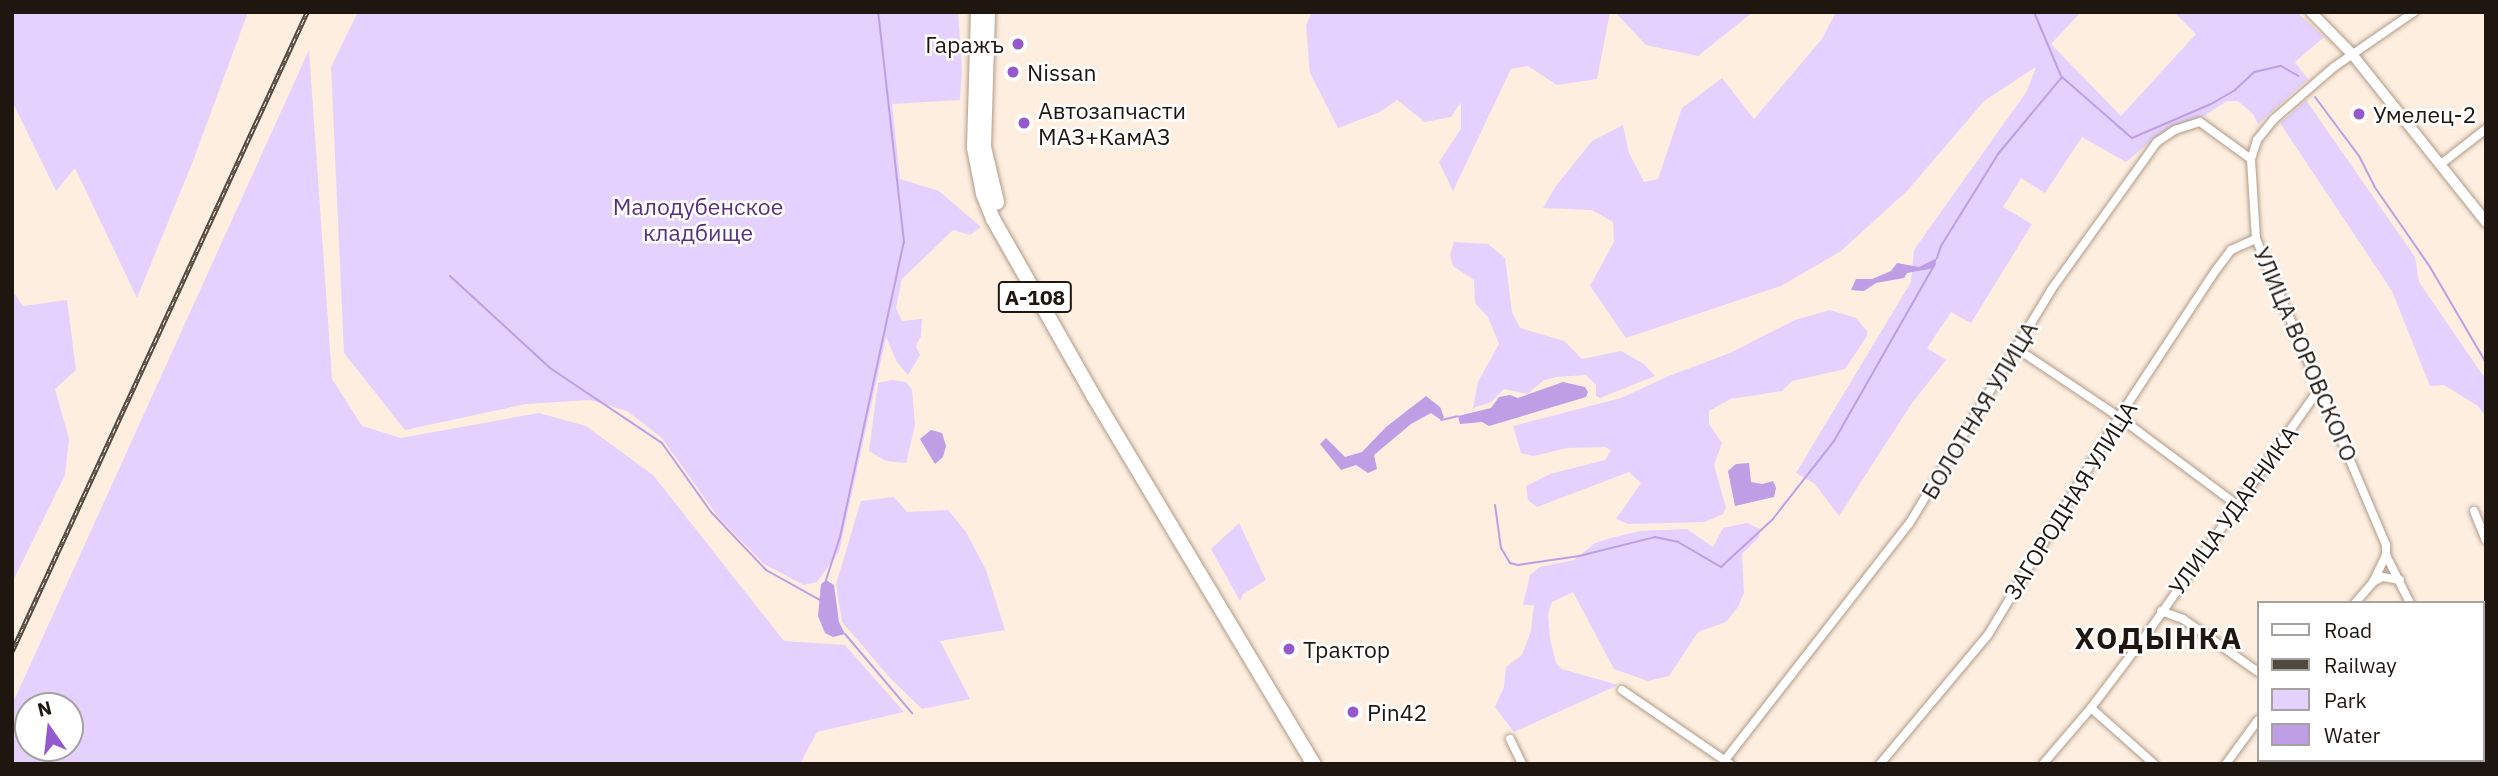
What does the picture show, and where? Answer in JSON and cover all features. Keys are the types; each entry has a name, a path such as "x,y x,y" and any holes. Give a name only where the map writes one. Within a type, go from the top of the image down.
{"highway":[{"name":"А-108","path":"978,12 974,148 988,206 1028,284 1323,764"},
{"name":"А-108","path":"988,12 984,147 993,191 1036,280 1314,764"}],"main road":[{"path":"2311,12 2352,54 2486,222"}],"street":[{"path":"2251,159 2257,140 2274,119 2352,54 2414,12"},
{"name":"БОЛОТНАЯ УЛИЦА","path":"1728,762 1909,524 2051,290 2157,142 2175,130 2200,122 2251,159"},
{"path":"2441,164 2486,129"},
{"name":"УЛИЦА ВОРОВСКОГО","path":"2251,159 2256,239 2386,545 2386,555 2401,580 2409,601"},
{"name":"ЗАГОРОДНАЯ УЛИЦА","path":"1880,764 1987,635 2119,417 2231,250 2256,239"},
{"path":"2016,348 2119,417 2237,505"},
{"name":"УЛИЦА УДАРНИКА","path":"2043,764 2091,708 2320,388"},
{"path":"2474,511 2486,540"},
{"path":"2357,601 2373,582 2386,555"},
{"path":"2373,582 2383,577 2401,580"},
{"path":"2161,611 2183,619 2256,671"},
{"path":"1622,690 1728,762"},
{"path":"2091,708 2154,764"},
{"path":"2225,764 2256,723"},
{"path":"1510,739 1522,764"}],"green space":[{"path":"12,12 248,12 193,161 137,298 75,168 56,191 12,101"},
{"name":"Малодубенское кладбище","path":"358,12 958,12 962,69 960,100 892,104 900,179 939,191 981,227 970,235 953,230 902,279 896,308 902,321 922,319 921,336 916,346 920,355 908,375 897,362 886,337 839,552 817,582 804,585 764,564 718,517 662,438 627,411 590,400 526,404 405,430 344,353 331,67"},
{"path":"1312,12 1610,12 1597,79 1557,85 1528,66 1511,69 1453,191 1439,162 1461,129 1461,102 1451,117 1425,122 1397,100 1380,112 1338,128 1310,73 1306,25"},
{"path":"1615,12 1753,12 1698,56 1646,45"},
{"path":"1836,12 2081,12 2051,44 2121,116 2196,34 2174,12 2297,12 2324,37 2295,62 2308,79 2258,124 2253,114 2238,101 2227,101 2204,116 2177,126 2152,140 2126,162 2082,137 2045,193 2021,178 2003,207 2032,224 1971,323 1951,312 1927,348 1946,360 1912,403 1839,516 1815,484 1796,473 1911,282 1914,250 2027,91 2036,67 1984,101 1908,190 1841,251 1781,286 1626,338 1590,286 1614,242 1613,222 1592,210 1543,208 1556,186 1592,141 1623,125 1629,153 1644,182 1658,179 1682,108 1722,78 1754,119 1822,39"},
{"path":"309,50 332,379 362,426 401,438 539,413 586,426 653,475 784,641 845,645 904,712 817,732 800,764 12,764 14,701 14,762 84,762 84,692 18,692"},
{"path":"2306,100 2415,257 2419,282 2486,380 2486,417 2478,406 2444,385 2430,386 2392,291 2280,123"},
{"path":"1454,242 1488,244 1505,258 1512,312 1520,328 1564,341 1582,359 1621,351 1644,364 1655,376 1600,398 1596,396 1596,385 1586,375 1556,377 1544,380 1527,394 1504,389 1491,402 1473,408 1478,382 1499,344 1488,317 1475,303 1474,280 1453,266 1450,255"},
{"path":"12,290 23,306 67,300 76,370 55,389 69,439 65,475 12,583"},
{"path":"1830,310 1856,318 1867,331 1867,336 1845,369 1792,381 1782,391 1730,399 1709,411 1709,424 1722,443 1714,465 1726,508 1723,514 1705,522 1628,524 1616,519 1641,483 1629,472 1537,507 1528,500 1526,486 1550,474 1605,460 1611,451 1606,447 1567,448 1534,456 1521,453 1513,426 1621,398 1730,353 1795,320"},
{"path":"892,380 906,382 912,390 915,425 906,463 886,461 869,451 878,383"},
{"path":"894,497 907,512 948,510 966,532 986,570 1005,630 940,641 970,699 922,709 891,679 842,622 836,584 861,501"},
{"path":"1239,523 1266,580 1243,594 1240,601 1211,549"},
{"path":"1747,523 1760,529 1759,537 1742,554 1744,593 1738,607 1726,622 1698,632 1669,676 1648,681 1614,669 1573,592 1552,602 1548,614 1556,663 1562,669 1618,685 1514,732 1495,707 1504,687 1506,667 1522,655 1531,631 1534,605 1523,605 1530,575 1540,567 1574,560 1595,543 1640,531 1687,529 1713,547 1723,528"}],"water":[{"path":"1937,258 1934,268 1907,273 1904,278 1876,283 1864,291 1851,290 1856,279 1872,279 1891,271 1897,263 1919,267"},
{"path":"1563,382 1585,387 1588,392 1586,397 1489,426 1482,422 1460,424 1458,416 1491,408 1499,397 1510,395 1518,398"},
{"path":"1426,396 1440,407 1444,417 1441,420 1431,413 1411,424 1374,455 1377,469 1368,473 1356,465 1341,470 1320,444 1326,438 1345,457 1362,452 1386,427"},
{"path":"931,430 942,433 946,446 943,457 935,464 920,439"},
{"path":"1749,463 1751,482 1762,484 1773,481 1776,488 1774,497 1735,506 1728,471 1736,464"},
{"path":"826,580 834,585 839,622 845,634 833,637 825,633 818,616 821,584"}],"waterway":[{"path":"826,580 840,537 904,242 878,12"},
{"path":"2034,12 2061,76"},
{"path":"1937,258 1941,246 1998,154 2062,77 2132,138 2211,104 2235,90 2254,72 2281,66 2298,76"},
{"path":"2315,97 2359,156 2374,186 2430,267 2486,363"},
{"path":"1495,505 1501,548 1510,563 1518,565 1579,556 1655,537 1678,542 1721,567 1772,520 1834,441 1935,264"},
{"path":"450,276 550,368 662,443 711,512 766,570 820,600"},
{"path":"1441,420 1458,416"},
{"path":"845,634 912,713"}],"railway":[{"path":"12,651 307,12"}],"place":[{"name":"Гаражъ","path":"1018,44"},
{"name":"Nissan","path":"1013,72"},
{"name":"Умелец-2","path":"2359,114"},
{"name":"Автозапчасти МАЗ+КамАЗ","path":"1024,123"},
{"name":"Трактор","path":"1289,649"},
{"name":"Pin42","path":"1353,712"}],"district":[{"name":"ХОДЫНКА","path":"2159,638"}]}
